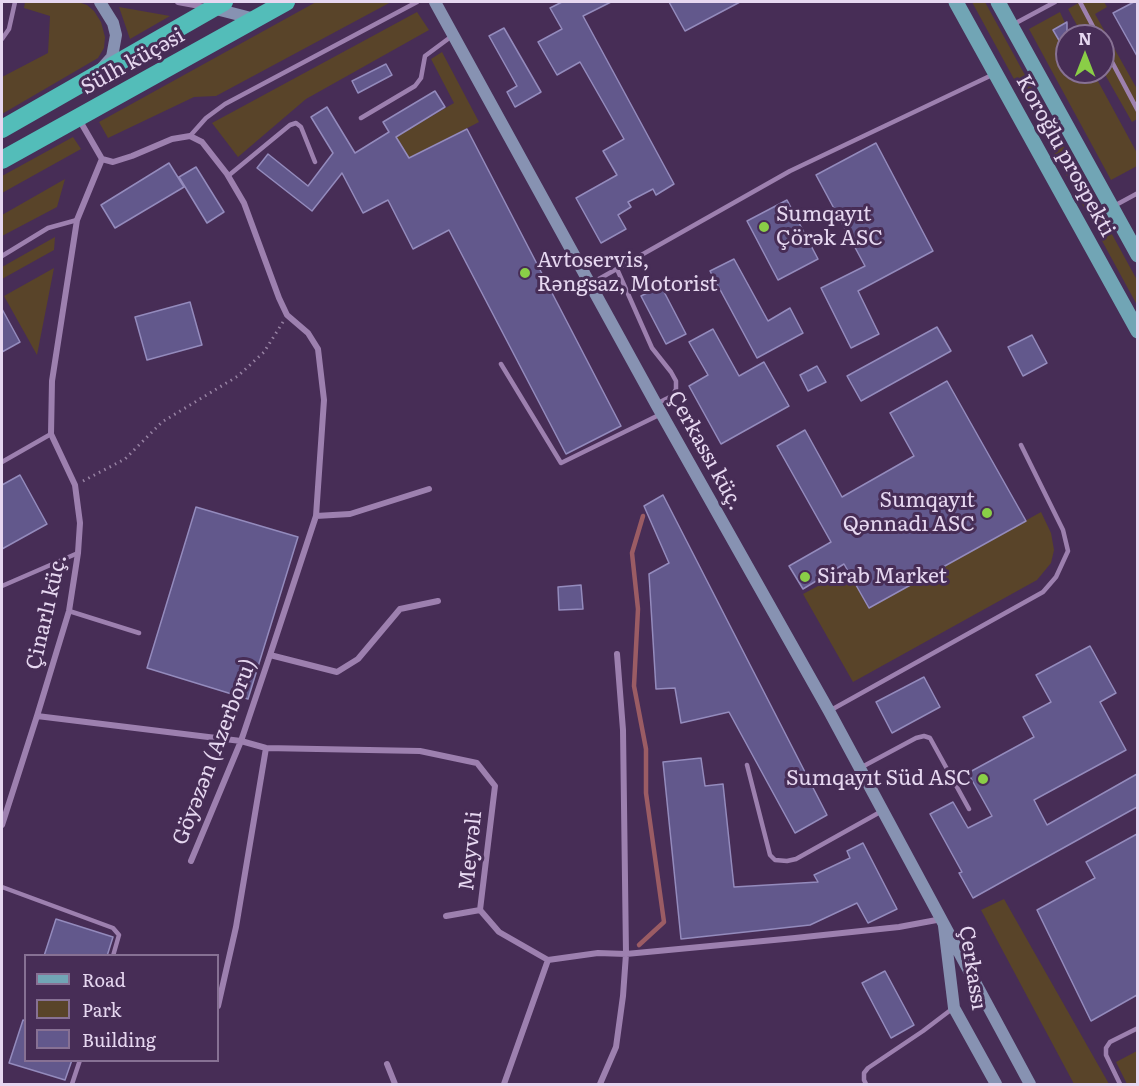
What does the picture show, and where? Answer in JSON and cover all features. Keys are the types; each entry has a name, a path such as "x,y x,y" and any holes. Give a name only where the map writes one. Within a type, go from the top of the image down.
{"highway":[{"name":"Sülh küçəsi","path":"2,160 286,2"},
{"name":"Sülh küçəsi","path":"2,129 217,4"}],"main road":[{"name":"Koroğlu prospekti","path":"957,2 1137,331"},
{"name":"Koroğlu prospekti","path":"998,2 1137,255"}],"street":[{"path":"96,75 112,57 116,35 113,23 100,2"},
{"path":"178,2 217,4 255,19"},
{"name":"Çerkassı küç.","path":"435,2 943,919"},
{"path":"79,118 102,159 113,162 172,138 190,136 202,142 228,176 244,203 287,315"},
{"name":"Çinarlı küç.","path":"2,825 69,610 78,553 80,523 75,485 51,434 52,381 77,220 102,159"},
{"name":"Göyəzən (Azerboru)","path":"191,861 241,741 316,516 324,400 318,349 308,333 287,315"},
{"path":"316,516 350,514 429,489"},
{"name":"Göyəzən (Azerboru)","path":"270,655 337,672 357,659 399,609 438,601"},
{"path":"600,1084 616,1047 626,954 623,730 617,654"},
{"name":"Meyvəli","path":"37,716 241,741 266,748 420,751 477,763 495,786 480,910 499,932 549,960"},
{"path":"219,1002 236,927 266,748"},
{"path":"446,916 480,910"},
{"path":"504,1084 549,960 598,953 626,954 864,931 943,919"},
{"name":"Çerkassı","path":"943,919 954,1008 996,1084"},
{"name":"Çerkassı","path":"943,919 1030,1084"},
{"path":"387,1064 395,1084"}],"lane":[{"path":"2,39 9,29 15,2"},
{"path":"190,136 206,118 225,104 417,2"},
{"path":"1012,25 1055,2"},
{"path":"1080,2 1092,24"},
{"path":"361,117 415,86 421,78 425,56 453,35"},
{"path":"1115,68 1137,111"},
{"path":"590,284 790,171 996,73"},
{"path":"228,176 290,125 296,123 301,127 315,162"},
{"path":"1112,208 1137,193"},
{"path":"2,256 48,228 77,220"},
{"path":"501,364 561,463 659,409 672,396 676,389 676,381 652,348 617,269"},
{"path":"2,462 51,434"},
{"path":"829,711 1043,592 1056,578 1068,551 1063,530 1021,445"},
{"path":"2,586 78,553"},
{"path":"69,610 139,633"},
{"path":"860,768 916,738 924,736 930,738 969,809"},
{"path":"747,765 770,855 775,860 796,859 883,810"},
{"path":"2,887 113,928 119,935 114,954"},
{"path":"866,1084 864,1073 868,1068 923,1032 954,1008"},
{"path":"1120,1084 1106,1055 1106,1048 1110,1042 1137,1028"},
{"path":"72,1084 79,1062"}],"path":[{"path":"75,485 125,459 162,422 238,376 264,352 287,315"}],"green space":[{"path":"25,2 78,2 87,5 101,22 105,37 104,48 98,58 2,114 2,77 48,53 50,16 24,8"},
{"path":"316,2 391,2 216,96 194,97 108,138 99,122"},
{"path":"972,2 985,2 1137,280 1137,305"},
{"path":"1080,2 1104,2 1107,7 1095,14 1101,24 1076,24 1068,9"},
{"path":"119,7 170,16 130,39"},
{"path":"417,12 429,30 306,99 238,157 212,123"},
{"path":"1060,12 1065,23 1055,24 1053,31 1055,34 1055,77 1029,29"},
{"path":"1115,50 1137,89 1137,119 1132,122 1110,84 1115,84"},
{"path":"442,52 479,122 350,189 402,147 396,137 454,103 431,59"},
{"path":"1059,84 1100,84 1137,153 1137,166 1111,180"},
{"path":"73,137 81,149 2,193 2,176"},
{"path":"65,179 57,207 2,236 2,215"},
{"path":"55,237 54,250 2,279 2,267"},
{"path":"54,268 37,355 4,296"},
{"path":"1041,512 1051,533 1054,550 1051,563 1037,580 853,682 803,594 848,570 869,608"},
{"path":"1004,899 1109,1084 1074,1084 981,910"},
{"path":"1137,1051 1137,1084 1127,1084 1116,1062"}],"building":[{"path":"562,2 611,2 583,16 674,184 656,195 653,189 628,202 631,207 618,215 626,229 601,243 576,198 617,175 603,151 624,139 580,62 557,75 538,42 562,29 550,8"},
{"path":"669,2 740,2 685,31"},
{"path":"1137,2 1137,56 1113,13"},
{"path":"504,28 541,92 515,107 507,92 517,86 489,36"},
{"path":"386,64 392,75 358,93 352,81"},
{"path":"435,91 445,107 396,137 409,158 467,129 621,426 566,454 449,230 413,249 388,200 363,213 342,173 312,211 257,168 268,154 308,186 333,153 311,117 327,107 355,153 389,132 383,122"},
{"path":"876,143 933,251 858,291 879,334 851,348 821,288 865,266 816,175"},
{"path":"169,163 184,187 115,228 101,205"},
{"path":"196,167 224,212 207,223 179,177"},
{"path":"787,200 818,259 778,280 747,221"},
{"path":"734,259 768,321 790,308 803,333 757,358 710,271"},
{"path":"661,286 686,334 666,344 641,296"},
{"path":"190,302 202,345 147,360 135,317"},
{"path":"2,309 20,342 2,352"},
{"path":"937,327 951,351 861,401 847,376"},
{"path":"713,329 739,376 764,362 789,406 721,444 689,386 708,375 689,342"},
{"path":"1032,335 1047,363 1023,376 1008,347"},
{"path":"817,366 826,382 808,391 800,375"},
{"path":"947,381 1026,521 869,608 844,564 803,589 789,566 831,542 777,446 805,430 842,497 914,456 890,413"},
{"path":"20,475 47,524 2,549 2,485"},
{"path":"663,495 827,815 795,833 729,712 681,723 675,688 656,689 649,574 669,563 644,506"},
{"path":"196,507 298,537 248,699 147,668"},
{"path":"581,585 583,609 559,610 558,587"},
{"path":"1090,646 1116,693 1100,702 1126,750 1034,800 1047,825 1137,774 1137,807 973,898 959,873 962,872 930,814 953,802 968,828 992,816 968,773 1034,737 1023,717 1051,702 1036,675"},
{"path":"924,677 940,707 892,733 876,702"},
{"path":"701,758 705,786 723,784 734,887 818,882 814,875 850,858 847,851 863,843 897,909 868,923 857,903 810,925 681,939 663,762"},
{"path":"1137,834 1137,995 1091,1021 1037,910 1095,878 1086,862"},
{"path":"56,919 113,937 108,954 45,954"},
{"path":"885,971 914,1025 891,1038 862,983"},
{"path":"23,1020 24,1062 71,1062 65,1080 9,1063"}],"waterway":[{"path":"639,945 664,922 646,793 646,749 634,686 638,609 632,553 643,516"}],"place":[{"name":"Sumqayıt Çörək ASC","path":"764,227"},
{"name":"Avtoservis, Rəngsaz, Motorist","path":"525,273"},
{"name":"Sumqayıt Qənnadı ASC","path":"987,513"},
{"name":"Sirab Market","path":"805,577"},
{"name":"Sumqayıt Süd ASC","path":"983,779"}]}
